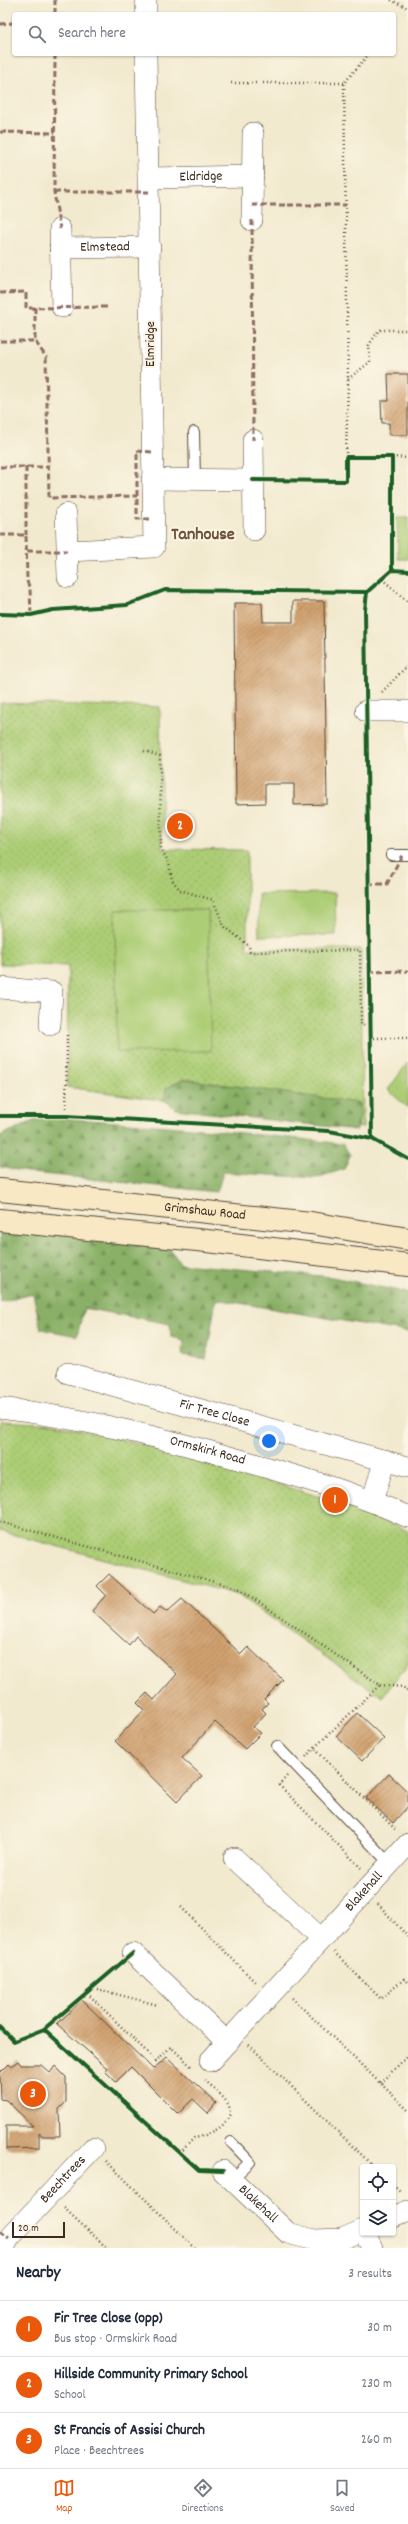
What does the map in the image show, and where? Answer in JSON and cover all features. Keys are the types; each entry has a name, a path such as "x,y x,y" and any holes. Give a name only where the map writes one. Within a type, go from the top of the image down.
{"main road":[{"name":"Grimshaw Road","path":"0,1190 310,1223 408,1239"},
{"name":"Grimshaw Road","path":"0,1220 304,1252 408,1265"},
{"path":"310,1223 408,1226"},
{"path":"304,1252 408,1278"}],"street":[{"path":"146,0 146,12"},
{"name":"Elmridge","path":"67,550 154,547 146,56"},
{"path":"252,220 253,133"},
{"name":"Eldridge","path":"148,178 253,176"},
{"name":"Elmstead","path":"62,307 60,238 150,247"},
{"path":"253,440 254,530"},
{"path":"152,479 253,480"},
{"path":"66,514 68,577"},
{"path":"366,709 408,710"},
{"path":"0,988 52,992 50,1025"},
{"name":"Fir Tree Close","path":"68,1374 408,1467"},
{"name":"Ormskirk Road","path":"0,1408 46,1414 198,1448 372,1501 408,1517"},
{"path":"372,1501 385,1460"},
{"name":"Blakehall","path":"201,2068 232,2037 390,1864 402,1837"},
{"path":"234,1858 321,1939"},
{"path":"133,1953 232,2037"},
{"name":"Beechtrees","path":"4,2248 9,2238 93,2148"},
{"name":"Blakehall","path":"228,2175 288,2233 314,2240 342,2239 360,2231"},
{"path":"396,2216 408,2211"},
{"path":"366,2236 372,2248"}],"lane":[{"path":"194,432 195,479"},
{"path":"391,855 408,855"},
{"path":"277,1746 390,1864"},
{"path":"228,2175 250,2162 231,2142"}],"path":[{"path":"392,0 408,8"},
{"path":"346,465 348,380 344,83 366,56"},
{"path":"231,83 344,83"},
{"path":"348,380 370,362 369,345 379,330 408,330"},
{"path":"384,457 392,456 408,458"},
{"path":"392,456 392,464"},
{"path":"346,457 354,457"},
{"path":"377,583 387,574"},
{"path":"382,579 408,602"},
{"path":"366,709 408,665"},
{"path":"144,751 160,756 161,850 169,863 172,880 180,890 213,900 224,926 249,946 250,952 360,950 361,1025 377,1025"},
{"path":"369,1017 370,1045"},
{"path":"50,1025 67,1026 65,1116 74,1117"},
{"path":"370,1038 408,1038"},
{"path":"0,1522 240,1589 380,1685 403,1687 408,1692"},
{"path":"380,1685 314,1748 279,1785 370,1886 408,1937"},
{"path":"314,1748 402,1837"},
{"path":"181,1907 408,2110"},
{"path":"321,1939 381,1999 404,1979 408,1983"},
{"path":"82,1997 99,1983"},
{"path":"93,1988 161,2005"},
{"path":"87,1993 156,2061 171,2047 201,2068 227,2102 229,2116 222,2128 206,2137 194,2138 180,2153"},
{"path":"232,2037 371,2164"},
{"path":"380,2084 408,2056"},
{"path":"93,2148 195,2248"},
{"path":"175,2148 185,2158"},
{"path":"49,2194 107,2248"}],"green space":[{"path":"397,517 408,517 408,559 398,559"},
{"path":"0,703 160,707 162,849 247,850 247,949 361,949 363,1128 67,1087 68,966 0,964"},
{"path":"335,893 336,935 259,936 258,894"},
{"path":"115,910 208,910 211,1051 117,1052"},
{"path":"408,1062 408,1108 388,1090"},
{"path":"184,1079 359,1103 360,1115 357,1130 175,1109 164,1099 166,1088"},
{"path":"42,1117 193,1128 343,1144 350,1155 344,1169 316,1178 223,1172 217,1192 33,1173 0,1167 0,1136"},
{"path":"0,1229 165,1243 181,1264 332,1277 408,1293 408,1332 216,1299 206,1359 182,1355 184,1340 171,1337 170,1324 84,1308 77,1336 41,1329 33,1294 0,1302"},
{"path":"0,1421 55,1424 153,1447 341,1503 408,1531 408,1665 382,1697 238,1595 0,1531"}],"building":[{"path":"388,374 408,374 408,435 389,435 389,423 382,423 381,401 389,401"},
{"path":"293,601 324,601 327,804 294,805 294,784 265,784 265,803 236,804 234,603 262,603 263,622 293,622"},
{"path":"109,1574 153,1614 160,1607 167,1612 182,1599 241,1654 248,1647 283,1680 264,1699 268,1703 262,1709 266,1713 253,1727 261,1733 245,1749 215,1722 182,1758 202,1776 177,1802 115,1741 144,1710 137,1703 147,1693 154,1700 177,1674 136,1636 129,1645 92,1611 106,1595 97,1586"},
{"path":"357,1713 384,1738 362,1761 336,1736"},
{"path":"389,1774 408,1792 408,1806 393,1823 366,1798"},
{"path":"82,2000 153,2069 167,2057 216,2103 208,2113 193,2099 178,2114 131,2067 116,2082 105,2071 108,2069 57,2024"},
{"path":"18,2061 21,2065 41,2065 50,2073 55,2066 66,2077 66,2102 59,2109 60,2136 43,2136 39,2133 39,2148 6,2149 6,2126 33,2126 6,2100 1,2099 0,2073 9,2064 11,2066"}],"marked path":[{"path":"55,0 55,12"},
{"path":"0,24 12,23"},
{"path":"55,56 54,192 60,229"},
{"path":"0,132 55,133"},
{"path":"54,192 149,192"},
{"path":"252,205 346,205"},
{"path":"252,220 253,440"},
{"path":"0,293 26,292 26,308 109,307"},
{"path":"35,307 35,341"},
{"path":"0,341 35,341 46,357 49,498 137,496"},
{"path":"152,452 137,451 137,519 153,519"},
{"path":"0,467 49,467"},
{"path":"26,467 26,535"},
{"path":"0,535 26,535 27,581 30,589 31,615"},
{"path":"27,551 67,551"},
{"path":"368,884 387,884 402,855"},
{"path":"369,972 408,971"},
{"path":"0,2231 9,2238"}],"cycle path":[{"path":"253,480 346,481 346,457 392,457 392,570"},
{"path":"0,614 31,615 53,610 127,605 165,590 367,592 392,570 408,571"},
{"path":"367,592 365,610 372,1139"},
{"path":"0,1116 66,1116 329,1131 372,1139 408,1159"},
{"path":"44,2029 133,1953"},
{"path":"0,2027 14,2041 44,2029 199,2170 223,2171"}],"place":[{"name":"Hillside Community Primary School","path":"180,826"},
{"name":"Fir Tree Close (opp)","path":"335,1500"},
{"name":"St Francis of Assisi Church","path":"33,2094"}],"district":[{"name":"Tanhouse","path":"203,535"}]}
